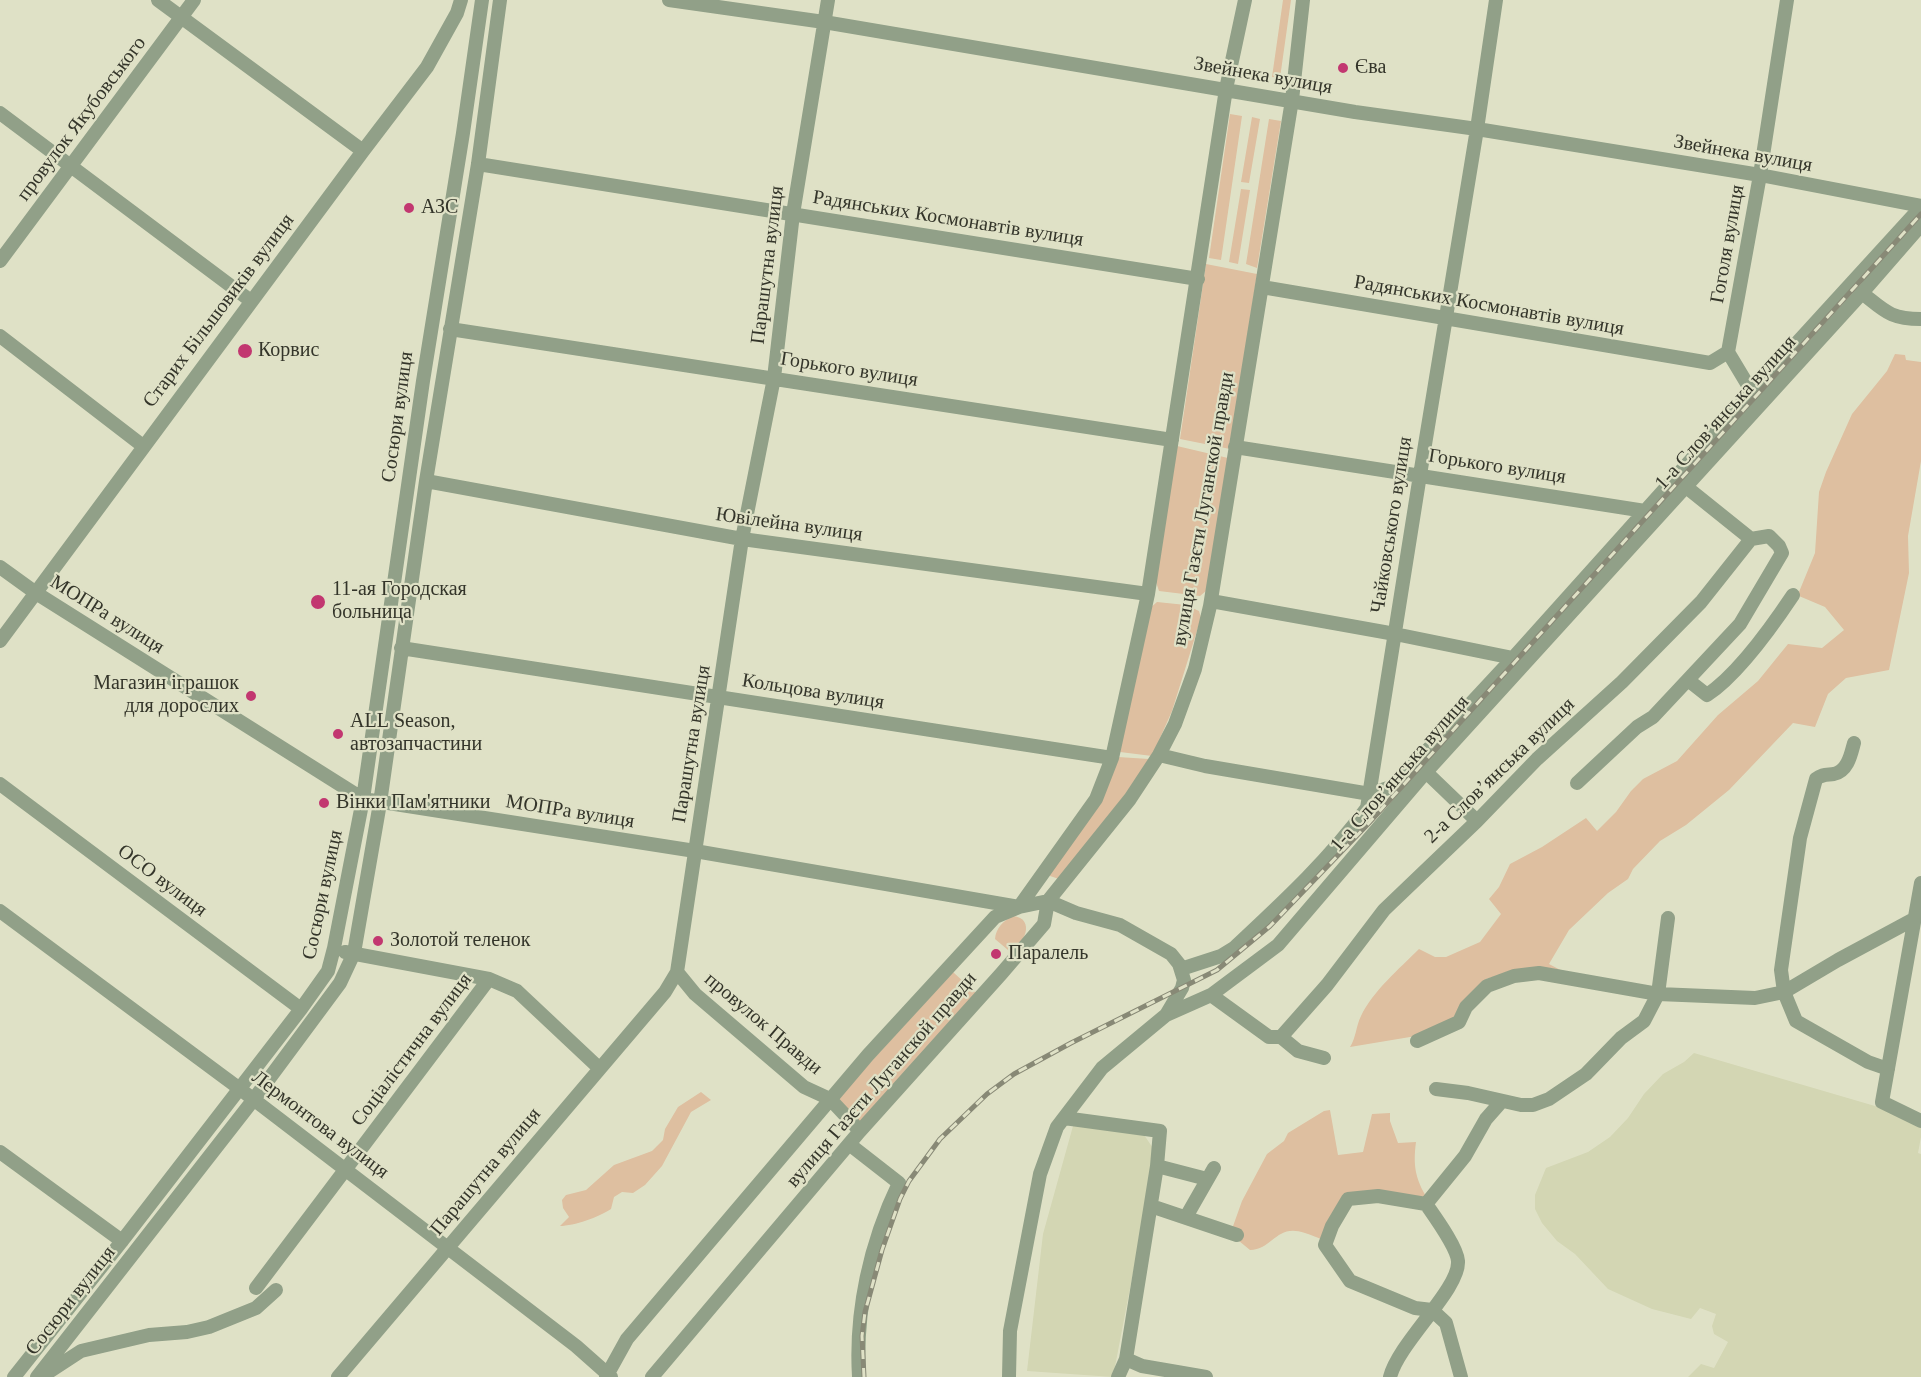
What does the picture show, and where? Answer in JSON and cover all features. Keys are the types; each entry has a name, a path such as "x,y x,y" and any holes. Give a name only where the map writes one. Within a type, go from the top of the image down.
{"street":[{"path":"158,0 363,151"},
{"name":"провулок Якубовського","path":"0,261 194,0"},
{"name":"Старих Більшовиків вулиця","path":"0,641 251,301 427,68 457,12 460,0"},
{"name":"Сосюри вулиця","path":"39,1377 254,1099 340,983 354,953 423,381 482,0"},
{"name":"Сосюри вулиця","path":"14,1377 123,1241 328,971 372,801 401,648 478,164 500,0"},
{"name":"Звейнека вулиця","path":"669,0 824,22 1355,112 1477,129 1760,176 1921,207"},
{"name":"Парашутна вулиця","path":"338,1377 670,986 677,972 742,539 774,378 793,213 828,0"},
{"name":"вулиця Газєти Луганской правди","path":"609,1376 627,1339 868,1055 995,917 1019,907 1096,798 1112,758 1148,594 1226,89 1245,0"},
{"name":"вулиця Газєти Луганской правди","path":"652,1377 860,1131 994,983 1044,924 1048,901 1130,799 1159,755 1175,724 1195,669 1211,601 1292,100 1303,0"},
{"name":"Чайковського вулиця","path":"1181,969 1221,956 1234,948 1312,875 1367,808 1496,0"},
{"name":"Гоголя вулиця","path":"1728,352 1760,176 1787,0"},
{"path":"0,113 251,301"},
{"name":"Радянських Космонавтів вулиця","path":"478,164 1198,279"},
{"path":"1159,755 1205,766 1370,794 1394,786 1513,658 1921,207"},
{"name":"1-а Слов’янська вулиця","path":"1009,1377 1010,1331 1040,1174 1057,1127 1102,1068 1166,1015 1211,995 1278,945 1426,772 1862,293 1921,225"},
{"name":"Радянських Космонавтів вулиця","path":"1262,286 1710,363 1728,352"},
{"path":"1862,293 1891,315 1921,319"},
{"name":"Горького вулиця","path":"450,329 1172,440"},
{"path":"0,336 143,446"},
{"path":"1728,352 1752,392"},
{"name":"Горького вулиця","path":"1235,447 1645,511"},
{"name":"Ювілейна вулиця","path":"426,481 742,539 1148,594"},
{"path":"1577,783 1637,727 1653,717 1740,624 1782,553 1779,546 1769,536 1751,539 1685,486"},
{"name":"2-а Слов’янська вулиця","path":"1281,1037 1327,986 1384,910 1477,821 1537,759 1622,682 1701,602 1751,539"},
{"name":"МОПРа вулиця","path":"0,567 36,593 372,801 695,851 1019,907"},
{"path":"1688,680 1707,695 1720,686 1774,623 1793,595"},
{"path":"1211,601 1513,658"},
{"name":"Кольцова вулиця","path":"401,648 1112,758"},
{"path":"1854,742 1850,758 1844,769 1837,774 1821,775 1816,779 1803,822 1781,970 1784,992 1796,1021 1868,1062 1888,1069"},
{"path":"1426,772 1477,821"},
{"name":"ОСО вулиця","path":"0,784 301,1009"},
{"path":"1921,883 1882,1102 1921,1121"},
{"path":"1019,907 1048,901 1077,913 1120,925 1171,954 1179,964 1184,980 1182,988 1166,1015"},
{"name":"Лермонтова вулиця","path":"0,911 254,1099 576,1347 609,1376"},
{"path":"1436,1089 1468,1093 1501,1102 1533,1105 1569,1087 1586,1074 1621,1038 1644,1021 1658,994 1668,918"},
{"path":"1417,1041 1459,1022 1466,1007 1487,986 1514,976 1539,973 1658,994 1755,998 1784,992 1916,918"},
{"path":"334,948 489,979 517,991 599,1068"},
{"name":"провулок Правди","path":"677,972 695,994 804,1087 830,1099"},
{"name":"Соціалістична вулиця","path":"256,1288 489,979"},
{"path":"1211,995 1269,1037 1281,1037 1298,1051 1324,1058"},
{"path":"830,1099 860,1131"},
{"path":"1426,1204 1465,1156 1486,1119 1501,1102"},
{"path":"1064,1118 1160,1131 1157,1166 1126,1359 1118,1377"},
{"path":"849,1144 899,1183 883,1221 860,1306 859,1377"},
{"path":"0,1152 123,1241"},
{"path":"1157,1166 1211,1173 1186,1217"},
{"path":"1390,1377 1402,1349 1432,1310 1452,1284 1458,1261 1446,1233 1426,1204 1378,1196 1348,1199 1332,1226 1325,1245 1350,1281 1414,1308 1432,1310 1446,1323 1461,1377"},
{"path":"1151,1206 1237,1235"},
{"path":"39,1377 81,1352 149,1335 187,1332 209,1327 256,1308 276,1290"},
{"path":"1126,1359 1142,1366 1206,1377"}],"shaded area":[{"path":"1283,0 1291,0 1280,78 1272,77"},
{"path":"1230,114 1242,116 1221,260 1209,258"},
{"path":"1252,117 1260,119 1249,183 1241,182"},
{"path":"1269,119 1281,121 1257,268 1246,264"},
{"path":"1241,189 1250,190 1238,264 1229,262"},
{"path":"1206,264 1257,274 1230,449 1180,439"},
{"path":"1895,354 1905,355 1906,360 1921,362 1921,461 1908,536 1909,573 1889,670 1846,678 1828,694 1815,727 1793,723 1729,790 1686,825 1660,841 1633,869 1628,879 1608,893 1569,930 1549,964 1570,975 1515,970 1486,979 1465,1000 1456,1017 1416,1036 1350,1047 1361,1016 1372,998 1419,949 1435,957 1446,957 1480,942 1501,914 1489,899 1499,887 1510,864 1542,847 1586,818 1597,831 1643,779 1677,761 1718,715 1758,681 1788,644 1822,648 1844,630 1825,607 1799,596 1799,592 1815,553 1819,492 1826,472 1852,414 1887,371"},
{"path":"1177,446 1228,458 1206,591 1200,596 1159,591 1155,579"},
{"path":"1157,602 1186,605 1199,611 1201,618 1172,711 1152,756 1120,752 1150,608"},
{"path":"1118,757 1149,759 1133,787 1059,879 1050,876 1050,871 1099,803"},
{"path":"1013,916 1024,922 1026,933 1019,944 1008,950 995,939 1001,925"},
{"path":"953,972 977,994 861,1125 837,1099"},
{"path":"1694,1053 1892,1111 1921,1124 1918,1153 1921,1154 1921,1377 1688,1377 1701,1364 1714,1368 1728,1342 1714,1334 1712,1326 1716,1314 1700,1308 1691,1319 1652,1309 1608,1289 1575,1254 1557,1241 1542,1223 1535,1209 1535,1195 1546,1168 1588,1152 1610,1137 1663,1074 1684,1062"},
{"path":"701,1092 711,1100 691,1112 662,1166 645,1185 633,1193 622,1192 614,1197 611,1209 600,1215 579,1223 560,1226 569,1217 563,1208 562,1200 566,1195 586,1190 614,1165 652,1151 663,1140 665,1129 678,1107"},
{"path":"1330,1110 1338,1155 1363,1152 1372,1114 1390,1113 1390,1121 1398,1143 1416,1142 1416,1171 1427,1198 1344,1196 1323,1240 1305,1233 1288,1231 1265,1246 1250,1250 1239,1241 1232,1229 1242,1201 1267,1154 1284,1141 1288,1133 1324,1111"},
{"path":"1073,1126 1142,1132 1155,1151 1113,1377 1027,1371 1043,1234"}],"railway":[{"path":"864,1377 862,1336 865,1312 882,1250 900,1199 909,1181 940,1139 987,1094 1014,1074 1217,970 1270,926 1368,824 1921,214"}],"place":[{"name":"Єва","path":"1343,68"},
{"name":"АЗС","path":"409,208"},
{"name":"Корвис","path":"245,351"},
{"name":"11-ая Городская больница","path":"318,602"},
{"name":"Магазин іграшок для дорослих","path":"251,696"},
{"name":"ALL Season, автозапчастини","path":"338,734"},
{"name":"Вінки Пам'ятники","path":"324,803"},
{"name":"Золотой теленок","path":"378,941"},
{"name":"Паралель","path":"996,954"}]}
